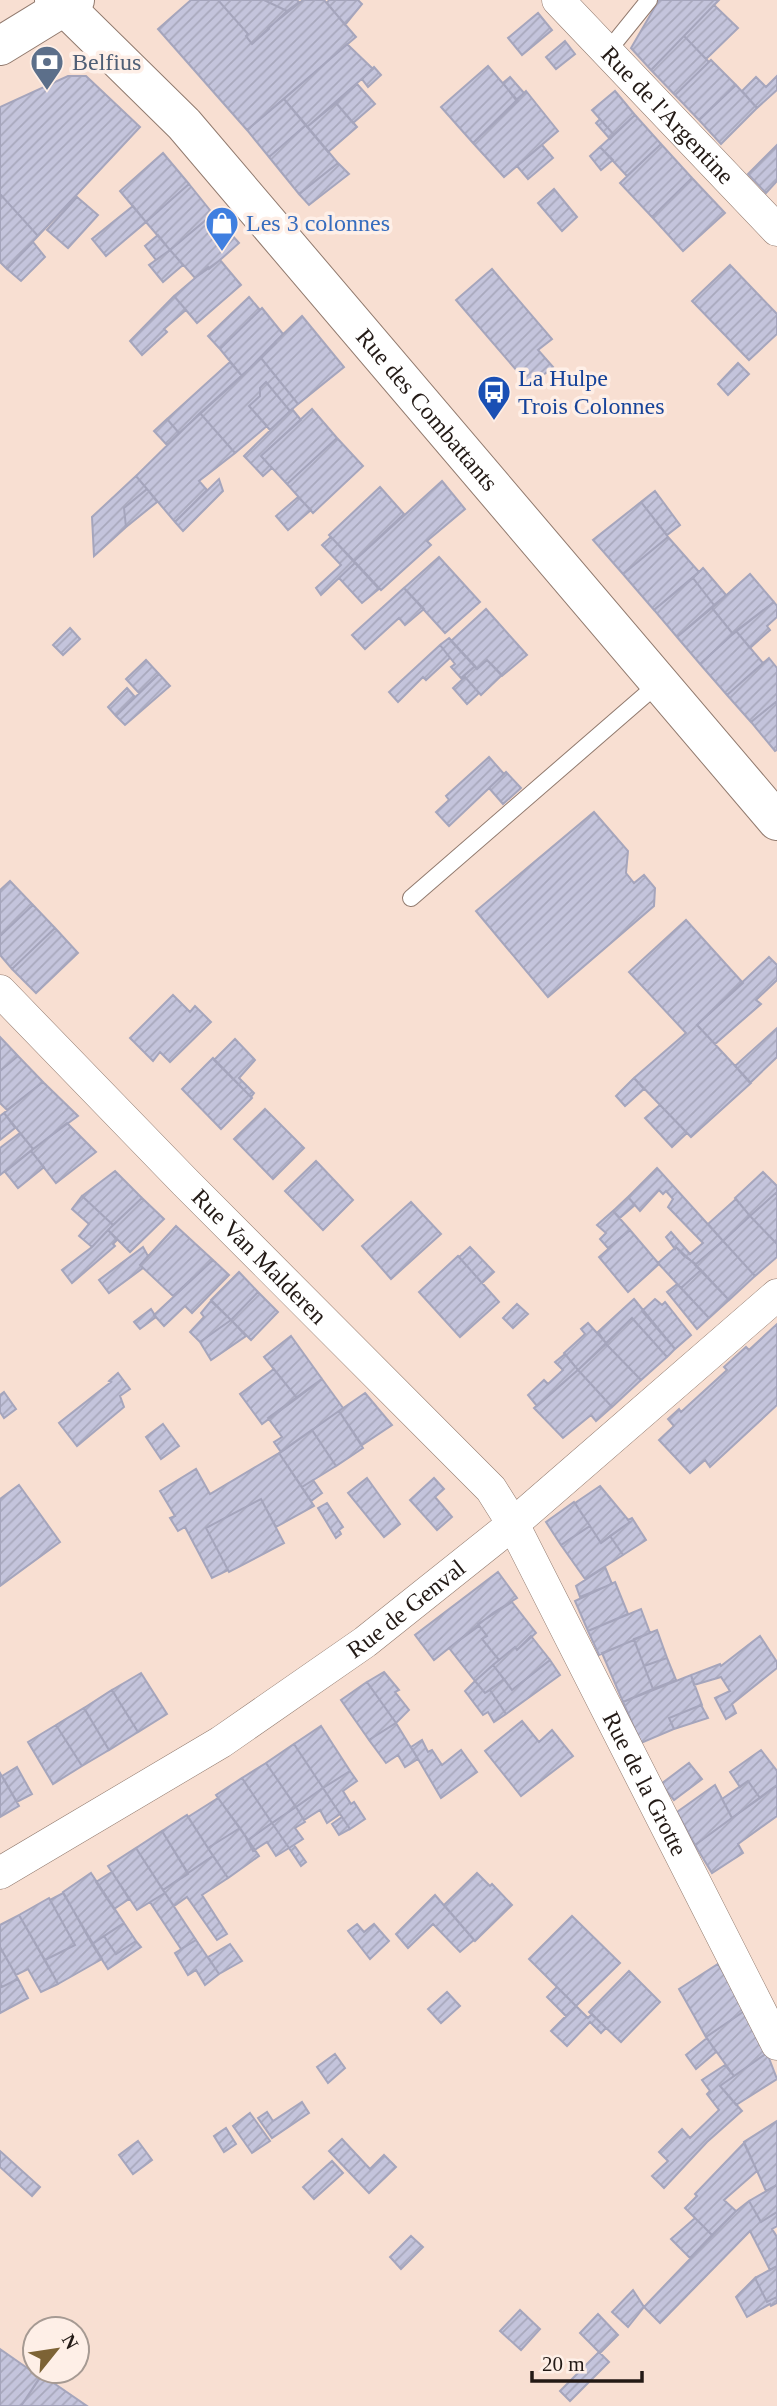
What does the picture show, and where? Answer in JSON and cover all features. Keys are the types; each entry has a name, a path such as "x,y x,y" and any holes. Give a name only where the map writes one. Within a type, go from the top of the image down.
{"main road":[{"path":"0,46 65,3"},
{"name":"Rue des Combattants","path":"65,3 184,124 777,821"}],"street":[{"name":"Rue de l'Argentine","path":"558,0 777,230"},
{"name":"Rue Van Malderen","path":"0,991 185,1182 491,1489 513,1524"},
{"name":"Rue de Genval","path":"0,1873 221,1742 365,1642 513,1524 777,1295"},
{"name":"Rue de la Grotte","path":"513,1524 777,2044"}],"lane":[{"path":"607,52 649,0"},
{"path":"411,898 660,683"}],"building":[{"path":"191,0 218,0 248,34 246,36 252,44 303,0 324,0 356,37 247,130 158,29"},
{"path":"218,0 264,0 287,11 252,44 246,36 248,34"},
{"path":"264,0 297,0 299,2 287,11"},
{"path":"329,0 358,0 362,4 345,25 327,3"},
{"path":"659,0 719,0 651,70 631,48"},
{"path":"714,5 738,28 706,59 684,36"},
{"path":"538,13 552,30 522,55 508,38"},
{"path":"684,36 709,62 675,95 651,70"},
{"path":"565,41 575,54 556,69 546,57"},
{"path":"347,44 373,69 307,127 284,99"},
{"path":"711,60 736,85 699,120 675,95"},
{"path":"488,66 518,101 473,143 441,107"},
{"path":"374,67 381,75 368,87 362,79"},
{"path":"68,76 86,76 140,127 38,236 0,194 0,107"},
{"path":"777,76 777,90 757,108 742,91 756,77 766,87"},
{"path":"510,77 524,93 516,100 503,83"},
{"path":"357,84 375,104 353,123 336,103"},
{"path":"736,85 757,108 721,144 699,120"},
{"path":"526,91 558,131 504,177 473,143"},
{"path":"615,91 635,115 614,135 592,110"},
{"path":"284,99 306,125 269,157 247,130"},
{"path":"336,103 357,127 328,152 307,127"},
{"path":"635,115 661,144 627,176 600,147"},
{"path":"600,119 614,135 610,139 596,123"},
{"path":"306,125 338,163 299,194 269,157"},
{"path":"661,144 692,178 652,217 620,183"},
{"path":"542,145 553,158 528,179 517,166"},
{"path":"777,145 777,181 766,193 748,174"},
{"path":"600,147 613,160 601,170 590,156"},
{"path":"163,153 189,184 146,222 120,191"},
{"path":"338,163 349,174 309,205 299,194"},
{"path":"692,178 725,213 683,251 652,217"},
{"path":"189,184 213,214 170,250 146,222"},
{"path":"554,189 577,217 562,231 538,203"},
{"path":"0,194 38,236 7,269 0,262"},
{"path":"77,197 98,215 68,248 47,230"},
{"path":"133,206 146,222 106,256 92,239"},
{"path":"213,214 239,243 195,278 170,250"},
{"path":"158,235 170,250 156,260 145,246"},
{"path":"33,242 45,257 21,281 7,269"},
{"path":"170,250 183,265 163,282 149,265"},
{"path":"220,260 241,285 197,323 174,296"},
{"path":"730,265 777,314 777,334 749,360 692,301"},
{"path":"492,269 552,339 538,350 553,367 530,386 456,300"},
{"path":"174,296 186,310 164,329 167,332 142,355 130,341"},
{"path":"249,297 260,310 220,349 208,336"},
{"path":"262,308 283,334 242,376 220,349"},
{"path":"302,316 344,367 298,404 261,358"},
{"path":"261,358 298,404 290,411 266,382 260,388 260,396 249,406 267,426 235,453 200,413"},
{"path":"230,362 242,376 179,433 167,419"},
{"path":"738,363 749,374 728,395 718,384"},
{"path":"266,382 290,411 270,430 249,406 260,396 260,388"},
{"path":"292,409 301,420 261,456 272,468 263,476 244,456"},
{"path":"312,409 337,438 287,484 261,456"},
{"path":"200,413 235,453 199,481 207,490 175,522 136,476"},
{"path":"167,419 179,433 167,445 154,431"},
{"path":"337,438 363,466 313,513 287,484"},
{"path":"136,476 147,489 124,508 126,527 94,556 92,517"},
{"path":"219,479 223,491 183,531 175,522"},
{"path":"442,481 465,509 427,541 431,545 381,590 354,561"},
{"path":"380,487 404,514 354,561 329,535"},
{"path":"147,489 157,502 126,527 124,508"},
{"path":"655,491 680,525 667,535 641,502"},
{"path":"298,497 311,510 288,530 276,516"},
{"path":"641,502 668,537 623,574 593,540"},
{"path":"331,537 355,563 321,595 316,588 341,565 322,545"},
{"path":"668,537 699,572 654,610 623,574"},
{"path":"439,557 480,602 445,633 404,588"},
{"path":"355,563 379,589 362,603 339,578"},
{"path":"703,568 726,595 714,605 693,578"},
{"path":"750,574 774,602 733,634 712,608"},
{"path":"693,578 714,605 677,637 654,610"},
{"path":"404,588 424,609 405,625 399,618 365,649 352,635"},
{"path":"774,602 777,606 777,617 767,626 770,630 750,648 736,631"},
{"path":"712,608 733,634 700,664 677,637"},
{"path":"486,609 527,655 502,676 487,660 477,669 451,641"},
{"path":"70,628 80,639 63,655 53,645"},
{"path":"736,631 763,663 727,695 700,664"},
{"path":"449,638 475,666 461,678 451,667 455,664 440,645"},
{"path":"440,645 450,658 426,680 423,677 398,702 389,692"},
{"path":"769,658 777,668 777,701 751,722 727,695"},
{"path":"146,660 159,674 139,693 126,679"},
{"path":"487,660 502,675 481,695 464,676"},
{"path":"159,674 170,686 125,725 116,716"},
{"path":"465,677 479,693 467,704 453,688"},
{"path":"127,688 135,697 116,716 108,707"},
{"path":"777,701 777,750 775,751 751,722"},
{"path":"489,757 504,774 449,826 436,812 449,800 446,796"},
{"path":"506,772 521,788 503,804 489,788"},
{"path":"594,812 628,851 626,873 634,883 644,875 655,888 654,906 548,997 476,911"},
{"path":"10,881 33,905 0,936 0,890"},
{"path":"33,905 55,928 12,969 0,955 0,936"},
{"path":"686,920 743,983 697,1025 751,1083 691,1137 634,1078 686,1033 629,972"},
{"path":"55,928 78,953 36,993 12,969"},
{"path":"769,957 777,965 777,980 756,1000 761,1004 715,1044 697,1025"},
{"path":"173,995 190,1012 195,1006 211,1022 170,1062 160,1052 153,1061 130,1038"},
{"path":"777,1028 777,1057 750,1083 735,1066"},
{"path":"0,1037 18,1056 0,1071"},
{"path":"235,1039 255,1060 239,1078 254,1093 251,1097 214,1060"},
{"path":"18,1056 43,1082 7,1110 0,1103 0,1071"},
{"path":"213,1058 252,1098 221,1129 182,1089"},
{"path":"634,1078 644,1089 625,1106 616,1096"},
{"path":"43,1082 78,1116 33,1149 4,1113"},
{"path":"660,1105 687,1133 672,1147 645,1118"},
{"path":"265,1109 304,1148 273,1179 234,1139"},
{"path":"4,1113 15,1128 0,1140 0,1116"},
{"path":"67,1123 96,1152 56,1183 31,1151"},
{"path":"20,1133 33,1149 0,1175 0,1148"},
{"path":"31,1151 44,1167 18,1188 5,1172"},
{"path":"316,1161 353,1200 323,1230 285,1191"},
{"path":"657,1168 723,1241 696,1264 676,1247 675,1249 666,1237 671,1232 690,1254 703,1243 668,1207 673,1199 666,1191 663,1194 659,1190 640,1211 628,1197"},
{"path":"115,1171 142,1198 113,1225 82,1196"},
{"path":"763,1172 777,1186 777,1192 750,1216 735,1198"},
{"path":"777,1192 777,1244 750,1216"},
{"path":"82,1196 113,1225 92,1247 79,1236 89,1224 72,1209"},
{"path":"628,1197 635,1205 620,1218 613,1211"},
{"path":"142,1198 164,1219 130,1252 108,1230"},
{"path":"736,1199 750,1216 723,1241 708,1224"},
{"path":"411,1202 441,1234 391,1279 362,1246"},
{"path":"613,1211 630,1230 608,1248 600,1239 606,1233 597,1225"},
{"path":"750,1216 777,1244 777,1257 755,1276 723,1241"},
{"path":"176,1226 213,1260 173,1296 140,1265"},
{"path":"108,1230 117,1240 113,1244 115,1246 72,1283 62,1270 92,1247"},
{"path":"630,1230 659,1264 628,1292 599,1257"},
{"path":"723,1241 755,1276 729,1300 695,1265"},
{"path":"143,1247 148,1256 140,1265 143,1268 109,1293 99,1280"},
{"path":"470,1247 494,1272 482,1283 459,1257"},
{"path":"676,1247 701,1270 681,1288 658,1263"},
{"path":"458,1256 499,1302 460,1337 419,1292"},
{"path":"213,1260 229,1275 192,1313 185,1306 164,1326 154,1315"},
{"path":"701,1270 729,1300 709,1318 681,1288"},
{"path":"239,1272 258,1292 231,1320 211,1300"},
{"path":"677,1284 709,1318 697,1329 667,1292"},
{"path":"258,1292 278,1312 251,1340 231,1320"},
{"path":"634,1299 675,1349 667,1357 632,1318 606,1343 598,1332"},
{"path":"655,1299 662,1305 665,1302 691,1335 675,1349 642,1311"},
{"path":"211,1301 231,1320 200,1342 190,1332 204,1317 201,1313"},
{"path":"517,1304 528,1314 513,1328 503,1318"},
{"path":"151,1309 156,1317 140,1329 134,1322"},
{"path":"632,1318 667,1357 641,1380 606,1344"},
{"path":"231,1320 246,1336 211,1360 200,1342"},
{"path":"588,1323 606,1343 578,1370 564,1353 585,1334 581,1329"},
{"path":"777,1324 777,1405 710,1467 705,1460 690,1473 659,1440 674,1426 668,1419 679,1409 681,1412 727,1370 724,1367 746,1347 749,1350"},
{"path":"291,1336 322,1379 297,1398 264,1357"},
{"path":"606,1344 641,1380 612,1407 578,1370"},
{"path":"565,1354 578,1370 537,1406 528,1395 544,1380 548,1384 563,1370 555,1362"},
{"path":"274,1369 297,1398 262,1424 240,1394"},
{"path":"578,1370 612,1407 596,1421 591,1415 563,1438 534,1408"},
{"path":"118,1373 130,1389 120,1396 124,1407 77,1446 59,1423 111,1382 109,1381"},
{"path":"322,1379 343,1408 281,1452 274,1442 282,1437 268,1418"},
{"path":"4,1392 16,1409 4,1418 0,1412 0,1395"},
{"path":"365,1393 392,1425 362,1445 339,1411"},
{"path":"339,1411 363,1448 336,1466 312,1430"},
{"path":"163,1424 179,1446 161,1459 146,1437"},
{"path":"312,1430 336,1466 302,1487 279,1453"},
{"path":"279,1453 314,1506 276,1527 261,1499 206,1528 228,1570 212,1578 185,1527 178,1531 170,1518 175,1516 160,1491 196,1469 210,1494"},
{"path":"367,1478 400,1524 384,1537 348,1493"},
{"path":"434,1478 444,1489 435,1497 452,1517 437,1530 410,1500"},
{"path":"313,1480 322,1493 311,1501 302,1487"},
{"path":"19,1485 60,1542 0,1586 0,1499"},
{"path":"600,1486 630,1522 601,1543 575,1503"},
{"path":"261,1499 284,1543 229,1572 206,1528"},
{"path":"574,1502 590,1526 561,1545 546,1522"},
{"path":"327,1503 343,1527 336,1538 318,1508"},
{"path":"632,1518 646,1540 623,1555 610,1536"},
{"path":"590,1526 601,1543 610,1536 623,1555 585,1579 561,1545"},
{"path":"605,1567 612,1584 580,1597 576,1586"},
{"path":"498,1572 517,1598 493,1613 434,1660 415,1635"},
{"path":"615,1582 628,1614 588,1631 575,1601"},
{"path":"512,1602 536,1633 517,1650 515,1647 499,1660 482,1639 487,1636 478,1624"},
{"path":"641,1609 650,1633 599,1655 588,1631"},
{"path":"479,1626 487,1636 482,1639 499,1660 475,1681 449,1648"},
{"path":"657,1630 667,1658 644,1666 634,1639"},
{"path":"531,1636 550,1660 512,1690 493,1665 515,1647 517,1650"},
{"path":"760,1636 777,1662 777,1668 732,1704 736,1713 726,1719 715,1698 730,1691 721,1677 694,1685 691,1675 720,1664 721,1666"},
{"path":"634,1640 653,1689 623,1702 602,1653"},
{"path":"667,1658 676,1680 653,1689 644,1666"},
{"path":"550,1660 560,1675 506,1714 490,1690 504,1679 512,1690"},
{"path":"493,1665 504,1679 485,1693 475,1681"},
{"path":"384,1672 399,1690 395,1692 409,1710 396,1723 367,1682"},
{"path":"141,1673 167,1714 138,1732 112,1690"},
{"path":"691,1675 702,1705 669,1718 674,1729 641,1743 623,1702"},
{"path":"475,1681 485,1693 490,1690 506,1714 494,1722 488,1712 483,1715 465,1691"},
{"path":"367,1682 396,1723 369,1740 341,1700"},
{"path":"112,1690 138,1732 109,1750 84,1708"},
{"path":"701,1705 708,1718 674,1729 669,1718"},
{"path":"84,1708 109,1750 82,1766 56,1725"},
{"path":"522,1721 539,1742 552,1730 573,1756 521,1796 485,1751"},
{"path":"396,1723 418,1759 405,1767 398,1755 386,1763 369,1740"},
{"path":"56,1725 82,1766 53,1784 28,1742"},
{"path":"321,1726 350,1771 323,1788 294,1744"},
{"path":"422,1740 428,1752 432,1750 442,1765 461,1750 477,1772 441,1798 411,1747"},
{"path":"294,1744 323,1788 296,1807 266,1763"},
{"path":"761,1750 777,1771 777,1785 760,1798 748,1781 740,1787 730,1772"},
{"path":"266,1763 296,1807 272,1823 242,1778"},
{"path":"689,1763 702,1779 674,1800 661,1784"},
{"path":"17,1767 32,1794 17,1802 2,1776"},
{"path":"350,1771 357,1781 343,1791 365,1819 350,1829 323,1788"},
{"path":"0,1773 19,1806 0,1817"},
{"path":"242,1778 272,1823 248,1840 216,1795"},
{"path":"748,1781 760,1798 732,1818 722,1799"},
{"path":"715,1785 732,1818 695,1845 677,1812"},
{"path":"777,1785 777,1816 738,1844 743,1853 712,1873 695,1845"},
{"path":"323,1788 340,1814 327,1823 320,1810 304,1820 296,1807"},
{"path":"218,1798 240,1828 208,1848 188,1817"},
{"path":"296,1807 305,1822 295,1828 303,1839 289,1848 272,1823"},
{"path":"187,1815 213,1856 188,1873 162,1831"},
{"path":"342,1817 350,1829 339,1835 332,1824"},
{"path":"272,1823 289,1848 276,1856 267,1842 253,1851 246,1838 248,1840"},
{"path":"240,1828 259,1856 228,1878 208,1848"},
{"path":"162,1831 188,1874 163,1890 136,1848"},
{"path":"294,1845 306,1862 301,1866 289,1848"},
{"path":"136,1848 165,1893 137,1910 108,1866"},
{"path":"213,1856 228,1878 202,1895 227,1934 217,1940 187,1897 174,1906 163,1890"},
{"path":"112,1872 129,1899 114,1909 96,1882"},
{"path":"91,1873 124,1923 92,1944 63,1892"},
{"path":"477,1873 512,1905 475,1941 444,1905"},
{"path":"63,1893 102,1959 58,1984 45,1960 75,1945 50,1900"},
{"path":"165,1893 196,1940 181,1949 150,1902"},
{"path":"435,1895 474,1940 460,1952 433,1924 408,1948 396,1934"},
{"path":"49,1898 75,1945 45,1960 19,1915"},
{"path":"19,1915 58,1984 41,1992 28,1969 16,1975 0,1947 0,1925"},
{"path":"572,1916 620,1963 576,2006 529,1959"},
{"path":"124,1923 136,1941 116,1954 104,1936"},
{"path":"357,1924 364,1932 374,1924 389,1941 370,1959 348,1931"},
{"path":"104,1936 116,1954 136,1941 141,1947 108,1969 92,1944"},
{"path":"196,1940 219,1974 205,1985 196,1970 188,1975 175,1953"},
{"path":"230,1944 242,1961 219,1974 208,1957"},
{"path":"0,1947 18,1979 2,1987 0,1983"},
{"path":"718,1964 746,2010 706,2037 679,1989"},
{"path":"629,1971 660,2002 621,2042 589,2012"},
{"path":"18,1979 28,1998 0,2013 0,1983 2,1987"},
{"path":"557,1987 576,2006 566,2016 547,1997"},
{"path":"447,1992 460,2006 441,2023 428,2009"},
{"path":"576,2006 588,2018 592,2014 606,2028 601,2033 590,2022 567,2046 551,2031"},
{"path":"746,2010 767,2053 734,2076 706,2037"},
{"path":"707,2038 716,2052 696,2069 686,2055"},
{"path":"767,2053 777,2079 736,2105 720,2086"},
{"path":"335,2054 345,2068 328,2083 317,2067"},
{"path":"725,2065 734,2076 720,2086 742,2111 707,2142 664,2188 652,2176 668,2161 659,2152 682,2129 690,2138 719,2110 707,2094 710,2091 702,2080"},
{"path":"302,2102 309,2113 272,2138 258,2118 267,2112 273,2121"},
{"path":"250,2113 270,2141 252,2153 233,2126"},
{"path":"777,2121 777,2185 766,2191 744,2142"},
{"path":"226,2128 236,2144 224,2152 214,2136"},
{"path":"342,2139 370,2169 384,2155 396,2167 369,2193 329,2151"},
{"path":"138,2141 152,2160 133,2174 119,2155"},
{"path":"744,2143 757,2171 724,2200 736,2211 712,2235 685,2208"},
{"path":"0,2151 40,2187 32,2196 0,2167"},
{"path":"332,2161 343,2173 314,2199 303,2187"},
{"path":"777,2185 777,2212 761,2222 749,2201"},
{"path":"749,2201 761,2222 777,2212 777,2226 772,2229 777,2237 777,2266 770,2270 750,2231 660,2323 644,2307 735,2212"},
{"path":"695,2218 712,2235 690,2258 671,2239"},
{"path":"411,2236 423,2247 401,2269 390,2257"},
{"path":"777,2266 777,2297 767,2302 755,2278"},
{"path":"755,2278 767,2302 777,2297 777,2303 747,2317 736,2297"},
{"path":"633,2290 644,2307 628,2327 612,2312"},
{"path":"520,2310 540,2329 521,2350 500,2331"},
{"path":"598,2314 618,2335 600,2353 580,2333"},
{"path":"0,2349 21,2364 21,2385 35,2385 21,2406 0,2406"},
{"path":"599,2352 609,2362 570,2401 560,2391"},
{"path":"35,2385 57,2385 87,2406 21,2406"}],"place":[{"name":"Belfius","path":"47,92"},
{"name":"Les 3 colonnes","path":"222,253"},
{"name":"La Hulpe Trois Colonnes","path":"494,422"}]}
